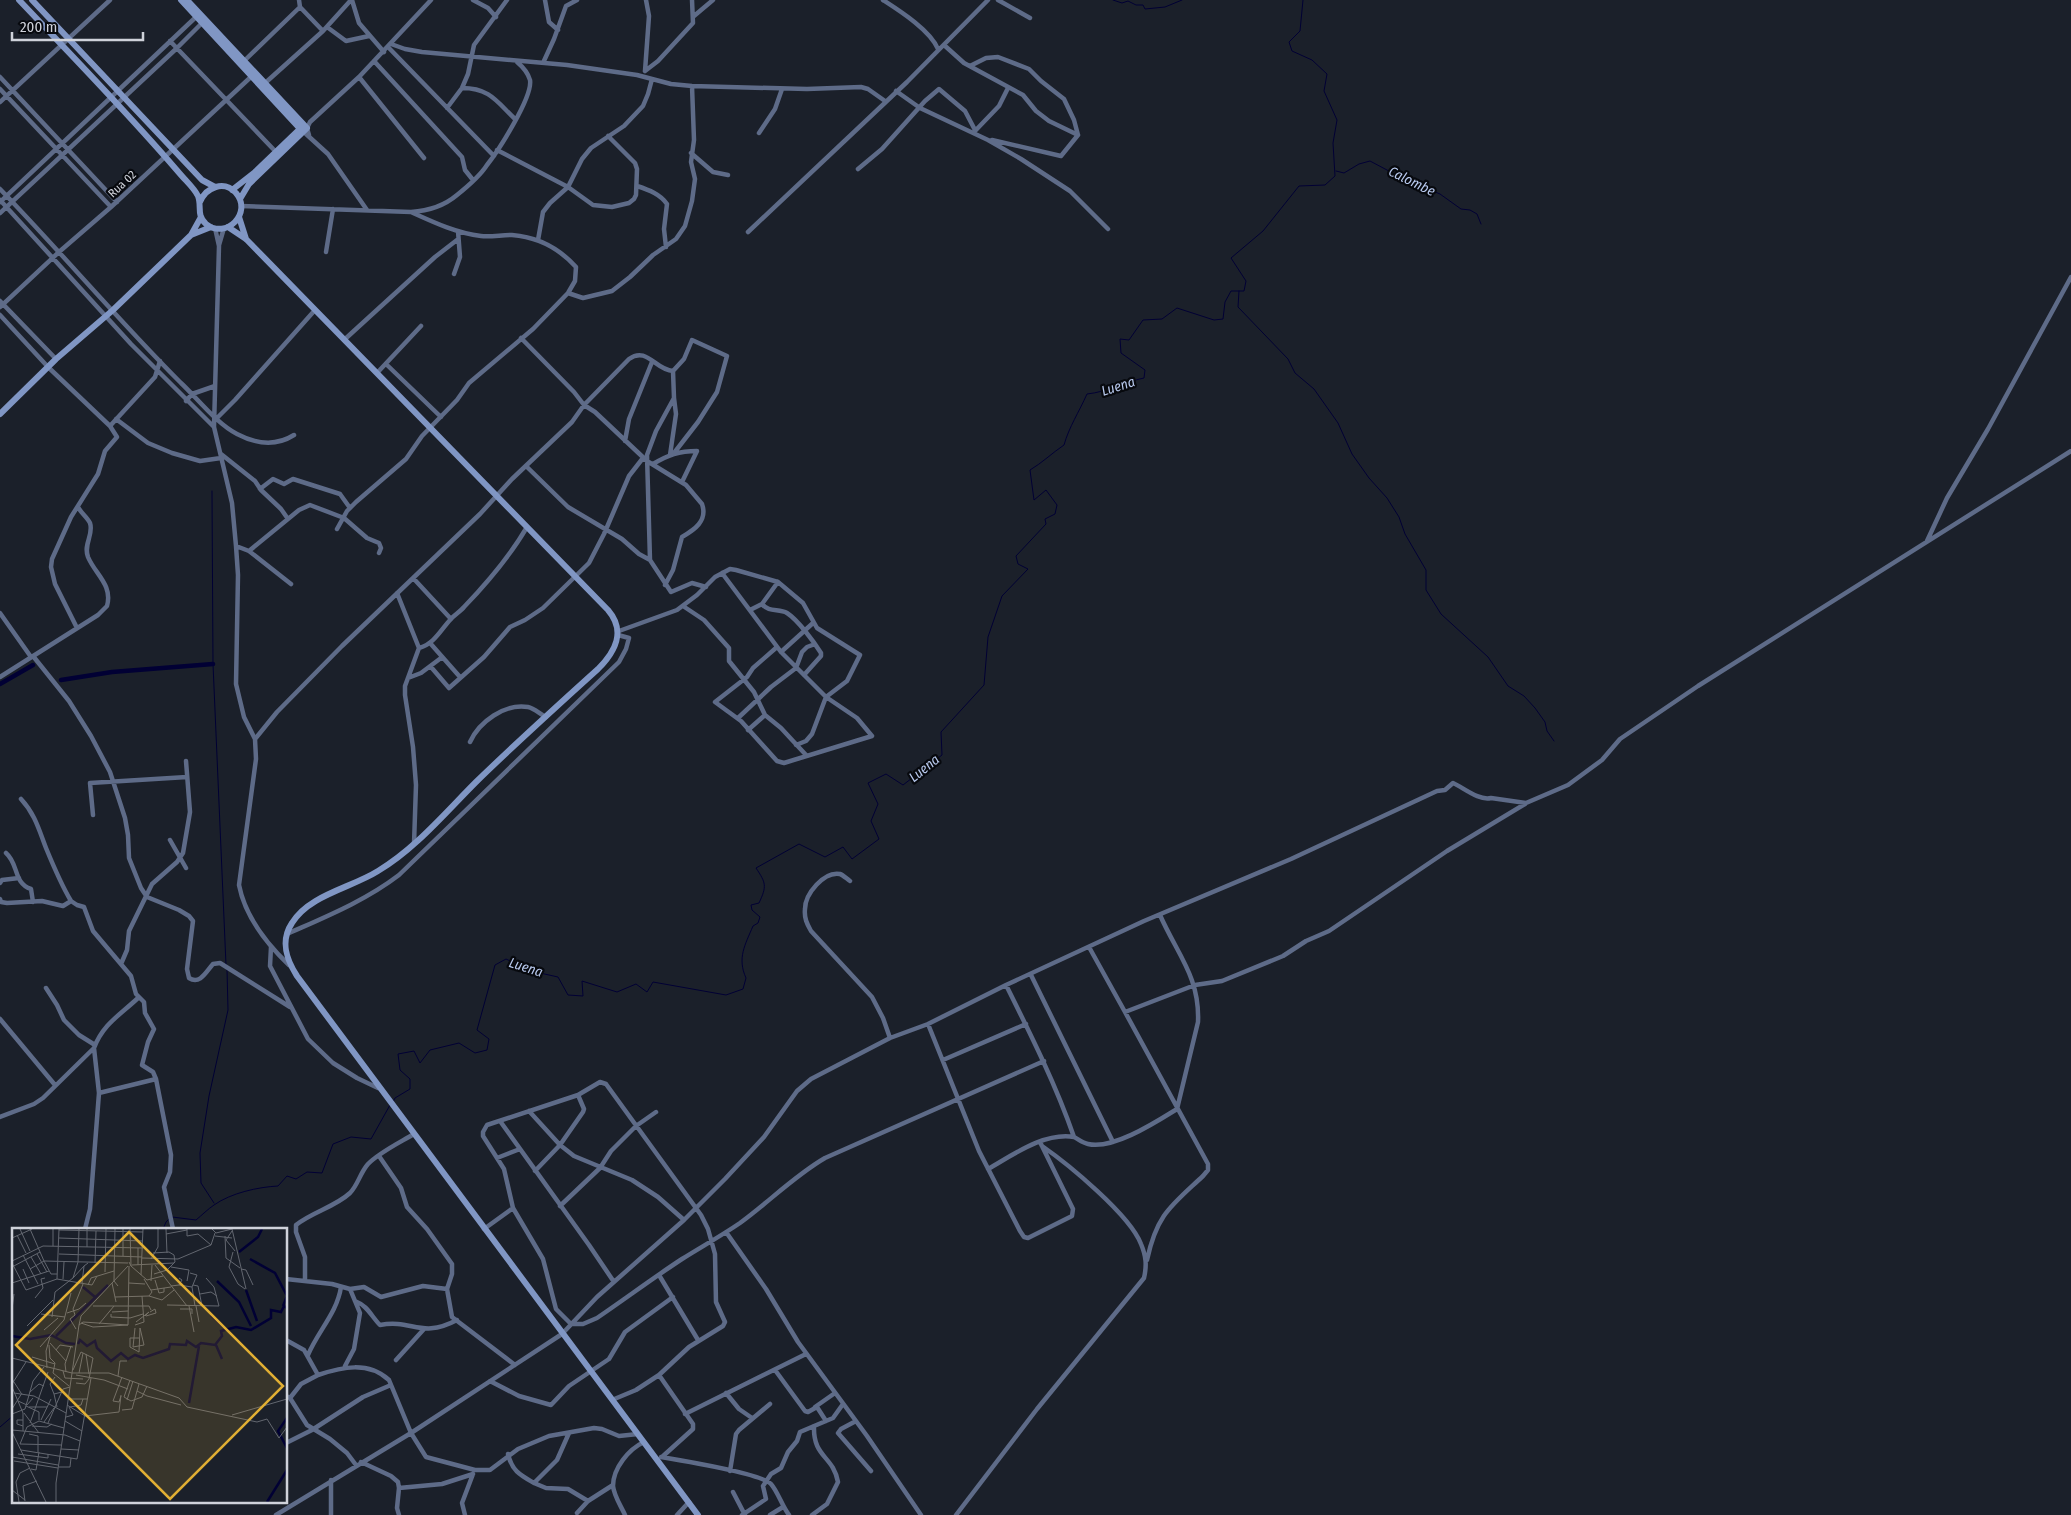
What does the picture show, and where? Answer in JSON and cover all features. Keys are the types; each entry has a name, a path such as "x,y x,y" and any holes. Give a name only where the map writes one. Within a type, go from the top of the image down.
{"main road":[{"path":"0,414 56,359 113,310 191,235 201,217 200,202 194,190 165,156 19,0"},
{"path":"32,0 202,180 215,187"},
{"path":"181,0 204,21 305,129 232,190"},
{"path":"187,0 198,15"},
{"path":"240,199 249,184 277,153"},
{"path":"200,202 206,192 215,187 222,186 232,190 240,199 239,217 246,239"},
{"path":"201,217 213,228"},
{"path":"226,228 239,217"},
{"path":"191,235 213,228 226,228 246,239 613,615 618,633 612,653 606,661 414,844 378,871 357,883 310,903 295,919 287,934 285,947 290,965 380,1090 532,1290 590,1371 644,1442 658,1457 698,1515"}],"street":[{"path":"0,102 110,0"},
{"path":"299,0 300,7 325,29 346,40 369,36"},
{"path":"263,85 325,29 352,0"},
{"path":"352,0 359,24 384,52"},
{"path":"422,0 427,4"},
{"path":"367,210 328,154 305,129 384,52 431,0"},
{"path":"473,0 488,8 496,17"},
{"path":"447,108 462,88 474,45 507,0"},
{"path":"545,0 549,22 558,30"},
{"path":"544,63 566,6 577,0"},
{"path":"645,74 648,16 646,0"},
{"path":"645,74 693,23 692,0"},
{"path":"694,16 713,0"},
{"path":"883,0 915,23 935,42 938,49"},
{"path":"748,232 938,49 969,22 988,0"},
{"path":"998,0 1030,18"},
{"path":"242,63 300,7"},
{"path":"198,15 0,201 157,371 214,427"},
{"path":"0,213 204,21"},
{"path":"170,41 277,153"},
{"path":"390,45 405,49 472,57 645,74 652,79 671,84 692,86 860,87 868,89 885,101"},
{"path":"390,45 494,156"},
{"path":"944,45 955,57 1023,95 1049,121 1078,135"},
{"path":"970,66 986,58 998,57 1029,69 1064,99 1074,120 1078,135"},
{"path":"374,61 462,157 465,170 473,180"},
{"path":"241,206 411,212 427,210 446,202 457,195 486,167 525,102 530,82 527,73 516,61"},
{"name":"Rua 02","path":"1,304 111,208 253,74"},
{"path":"0,77 117,202"},
{"path":"359,77 424,158"},
{"path":"538,240 543,212 568,186 582,159 591,148 624,126 643,106 652,79"},
{"path":"568,294 584,298 612,291 630,278 653,255 676,239 685,226 692,201 695,179 691,162 694,140 692,86"},
{"path":"462,88 481,89 488,93 515,120"},
{"path":"759,133 776,109 782,88"},
{"path":"974,132 999,106 1008,88"},
{"path":"0,89 111,208"},
{"path":"858,169 882,148 939,89 965,111 974,132"},
{"path":"896,91 920,108 988,140 1070,191 1108,229"},
{"path":"988,140 1061,156 1078,135"},
{"path":"497,150 568,186 593,205 605,208 628,203 636,195 637,186 637,166 608,136"},
{"path":"691,153 713,172 728,175"},
{"path":"637,186 649,190 662,198 667,204 664,230 666,247"},
{"path":"0,189 160,361 192,394 236,434 258,442 279,443 294,435"},
{"path":"326,252 333,209"},
{"path":"337,529 350,508 406,459 430,427 457,400 469,383 547,315 568,294 575,281 576,267 552,245 538,240 512,236 481,236 458,230 411,212"},
{"path":"213,228 219,246"},
{"path":"226,228 219,246 215,386 216,417 214,427 232,503 236,546 238,575 236,684 244,717 255,739 256,759 239,885 242,898 250,915 271,947 290,965"},
{"path":"454,274 460,258 457,240 458,230"},
{"path":"344,340 440,253 457,240"},
{"path":"1927,542 1947,498 1988,429 2071,277"},
{"path":"1,304 56,359"},
{"path":"216,417 235,400 315,310"},
{"path":"0,314 48,367 110,426 117,437 105,452 98,474 71,517 56,549 51,567 55,584 77,628"},
{"path":"377,373 421,326"},
{"path":"521,338 574,392 584,405 595,412 645,459 682,482 693,492 704,508 701,523 682,538 673,570 664,585"},
{"path":"692,340 726,356 717,392 698,422 672,454 676,414 673,371 684,359 692,340"},
{"path":"255,739 278,712 572,422 584,405 635,355 641,354 664,370 673,371"},
{"path":"110,426 155,377 160,361"},
{"path":"625,442 628,419 652,362"},
{"path":"386,364 440,416"},
{"path":"186,401 192,394 215,386"},
{"path":"431,667 449,688 484,657 510,627 534,615 594,555 629,476 645,459 656,431 674,398"},
{"path":"116,419 155,446 200,461 221,456 248,474 288,519"},
{"path":"653,464 681,451 697,451 682,482"},
{"path":"1125,1012 1194,985 1222,981 1283,956 1306,941 1328,931 1448,851 1526,803 1568,784 1602,760 1620,739 1698,686 2071,451"},
{"path":"645,459 650,560 664,585 671,592 692,583 706,587"},
{"path":"526,466 568,507 622,539 639,554 650,560"},
{"path":"260,489 271,480 284,484 293,479 340,494 350,508"},
{"path":"249,551 299,510 310,505 344,518 367,538 379,543 381,548 379,553"},
{"path":"0,677 104,610 109,601 107,588 87,554 87,544 92,534 89,520 78,507"},
{"path":"419,648 430,643 484,585 512,551 527,527"},
{"path":"236,546 249,551 291,584"},
{"path":"618,633 651,621 683,606 715,577 730,570 778,582 803,603 817,628 860,656 847,681 826,697 812,734 806,741 796,745"},
{"path":"722,573 781,652 826,697 857,718 872,736 780,764 738,718 715,702 777,647"},
{"path":"414,579 451,619"},
{"path":"750,610 762,604 778,582"},
{"path":"397,593 419,648 408,678 405,694 413,747 416,785 414,844"},
{"path":"762,604 770,610 782,611 790,615 821,653 821,656 804,675"},
{"path":"683,606 704,620 729,648 729,662 758,700 765,716 781,728 806,755"},
{"path":"0,613 69,701 86,726 114,781 128,835 129,858 140,888 147,897 179,910 193,921 187,969 191,980 200,980 213,964 220,963 290,1007"},
{"path":"781,652 813,623"},
{"path":"287,934 357,901 399,875 619,662 629,638 618,633"},
{"path":"430,643 460,678"},
{"path":"738,718 771,687 796,668 802,652 807,647 815,644"},
{"path":"408,678 431,667 442,658"},
{"path":"470,742 477,730 487,720 509,709 530,707 546,717"},
{"path":"748,730 765,716"},
{"path":"122,964 127,950 129,931 152,884 180,858 185,848 190,818 186,761"},
{"path":"93,815 90,783 187,777"},
{"path":"276,1515 358,1463 410,1433 562,1334 614,1282 684,1220 750,1154 804,1085 811,1079 890,1038 928,1024 1006,985 1089,947 1291,859 1437,791 1445,790 1453,783 1467,792 1485,799 1491,798 1526,803"},
{"path":"21,799 29,807 36,821 45,846 71,901 76,905 84,907 93,931 131,976 138,998 144,1002 145,1013 154,1029 148,1042 142,1066 153,1072 156,1079 171,1155 170,1172 164,1187 173,1228"},
{"path":"170,840 186,868"},
{"path":"6,853 13,858 24,887 31,889 33,902"},
{"path":"850,881 841,874 829,875 821,881 810,893 804,908 806,923 811,931 872,997 883,1018 890,1038"},
{"path":"0,883 2,880 19,878"},
{"path":"0,899 2,902 7,903 42,901 63,906 71,901"},
{"path":"988,1169 1055,1136 1074,1137 1088,1144 1113,1142 1150,1125 1177,1109 1198,1022 1198,1008 1194,985 1160,915"},
{"path":"271,947 270,966 308,1039 333,1063 356,1078 380,1090"},
{"path":"956,1515 1043,1401 1142,1282 1153,1236 1162,1217 1208,1170 1208,1164 1089,947"},
{"path":"1031,975 1113,1142"},
{"path":"1006,985 1044,1062 1074,1137"},
{"path":"46,988 64,1020 79,1035 94,1046"},
{"path":"85,1228 90,1209 99,1093 94,1046 97,1036 108,1024 138,998"},
{"path":"0,1019 55,1085"},
{"path":"928,1024 988,1169 1020,1231 1024,1237 1028,1238 1072,1216 1074,1212 1041,1144"},
{"path":"943,1060 1026,1024"},
{"path":"0,1117 34,1104 43,1098 94,1046"},
{"path":"612,1400 636,1390 658,1376 698,1340 724,1326 725,1322 716,1302 715,1254 710,1240 705,1222 606,1084 600,1082 578,1095 487,1125 483,1136 504,1169 513,1208 543,1259 556,1309 570,1324 583,1324 597,1318 710,1240 726,1232 775,1196 802,1171 825,1158 1044,1062"},
{"path":"99,1093 156,1079"},
{"path":"535,1171 560,1145 584,1109 578,1095"},
{"path":"529,1111 560,1145 581,1161 616,1172 632,1180 658,1197 684,1220"},
{"path":"560,1206 600,1168 611,1150 636,1126 656,1112"},
{"path":"500,1122 614,1282"},
{"path":"305,1281 305,1257 295,1228 296,1225 350,1193 362,1177 367,1166 414,1134"},
{"path":"1041,1144 1117,1210 1139,1240 1147,1261"},
{"path":"497,1158 520,1149"},
{"path":"380,1156 401,1188 407,1207 428,1229 452,1264 452,1274 447,1289 451,1316 468,1331 515,1365"},
{"path":"484,1228 513,1208"},
{"path":"726,1232 766,1289 785,1323 806,1354 856,1421 921,1515"},
{"path":"660,1275 698,1340"},
{"path":"288,1278 332,1284 350,1289 364,1287 381,1297 423,1286 447,1289"},
{"path":"308,1355 313,1342 336,1308 341,1287"},
{"path":"345,1366 354,1348 360,1315 350,1289"},
{"path":"490,1381 519,1396 551,1405 568,1386 609,1359 625,1332 673,1297"},
{"path":"355,1301 370,1311 380,1325 395,1322 424,1329 439,1328 457,1320"},
{"path":"396,1360 424,1329"},
{"path":"288,1341 300,1346 308,1355 318,1374"},
{"path":"685,1414 806,1354"},
{"path":"398,1515 398,1482 391,1476 358,1463 330,1439 312,1430 288,1397 301,1384 318,1374 345,1366 364,1367 380,1373 389,1380 410,1433 426,1457 474,1472"},
{"path":"775,1370 805,1411 808,1412 835,1393"},
{"path":"658,1376 693,1424 693,1429 658,1457"},
{"path":"288,1441 312,1430 362,1397 391,1385"},
{"path":"726,1393 739,1409 752,1418"},
{"path":"730,1471 736,1434 770,1404"},
{"path":"733,1492 744,1515 766,1500 762,1487 771,1474 781,1468 800,1432 834,1418 843,1404"},
{"path":"815,1407 820,1409 826,1421"},
{"path":"856,1421 841,1429 838,1433 871,1471"},
{"path":"812,1515 827,1504 838,1482 834,1468 815,1445 814,1426"},
{"path":"399,1488 442,1484 474,1472 490,1470 508,1454 549,1436 594,1428 602,1428 619,1436 638,1434"},
{"path":"534,1483 557,1460 569,1433"},
{"path":"625,1515 616,1497 613,1485 616,1473 630,1451 644,1442"},
{"path":"508,1454 510,1465 515,1471 534,1483 546,1488 568,1489 588,1501"},
{"path":"658,1457 730,1471 766,1481 773,1487 789,1515"},
{"path":"465,1515 462,1503 474,1472"},
{"path":"331,1515 332,1480"},
{"path":"577,1513 588,1501 613,1485"},
{"path":"677,1515 689,1502"},
{"path":"770,1515 783,1507"}],"waterway":[{"path":"1113,0 1143,5 1145,9 1165,7 1182,0"},
{"name":"Luena","path":"393,1102 395,1098 410,1089 410,1079 400,1070 398,1054 414,1051 420,1063 430,1050 459,1043 475,1053 487,1050 489,1039 477,1030 495,965 506,959 531,971 558,977 568,995 583,996 582,981 617,992 636,984 647,992 653,982 726,995 743,989 746,978 742,964 743,952 753,926 758,923 760,917 752,910 751,905 759,903 764,888 762,877 756,868 799,844 825,857 843,847 852,859 879,839 871,821 878,804 868,783 886,774 903,785 942,755 941,732 984,685 988,637 1002,596 1028,569 1018,564 1016,556 1046,524 1045,519 1055,514 1057,505 1046,490 1034,500 1030,470 1064,445 1087,394 1144,378 1145,370 1121,353 1120,339 1129,340 1143,320 1162,319 1177,308 1214,320 1223,319 1225,302 1231,291 1244,291 1246,281 1231,258 1263,231 1299,186 1325,185 1335,176 1333,143 1337,120 1324,91 1327,74 1312,60 1292,51 1289,42 1300,31 1303,0"},
{"name":"Calombe","path":"1336,171 1344,173 1359,164 1370,161 1404,179 1440,194 1461,209 1470,210 1477,214 1481,224"},
{"path":"1239,291 1238,307 1288,359 1295,373 1314,389 1338,423 1352,454 1369,478 1387,498 1399,517 1405,534 1426,570 1426,590 1441,614 1488,657 1508,686 1524,696 1535,708 1545,722 1547,731 1554,741"},
{"path":"212,491 213,664 226,965"},
{"path":"61,680 112,672 213,664"},
{"path":"0,684 33,665"},
{"path":"214,1203 201,1183 200,1153 209,1096 228,1010 227,969"},
{"name":"Luena","path":"172,1217 196,1220 214,1205 236,1194 253,1189 278,1186 287,1176 296,1179 307,1172 322,1173 333,1144 351,1137 371,1139 390,1105"},
{"name":"Luena","path":"163,1228 169,1219"},
{"name":"Luena","path":"0,1427 12,1417"}]}
